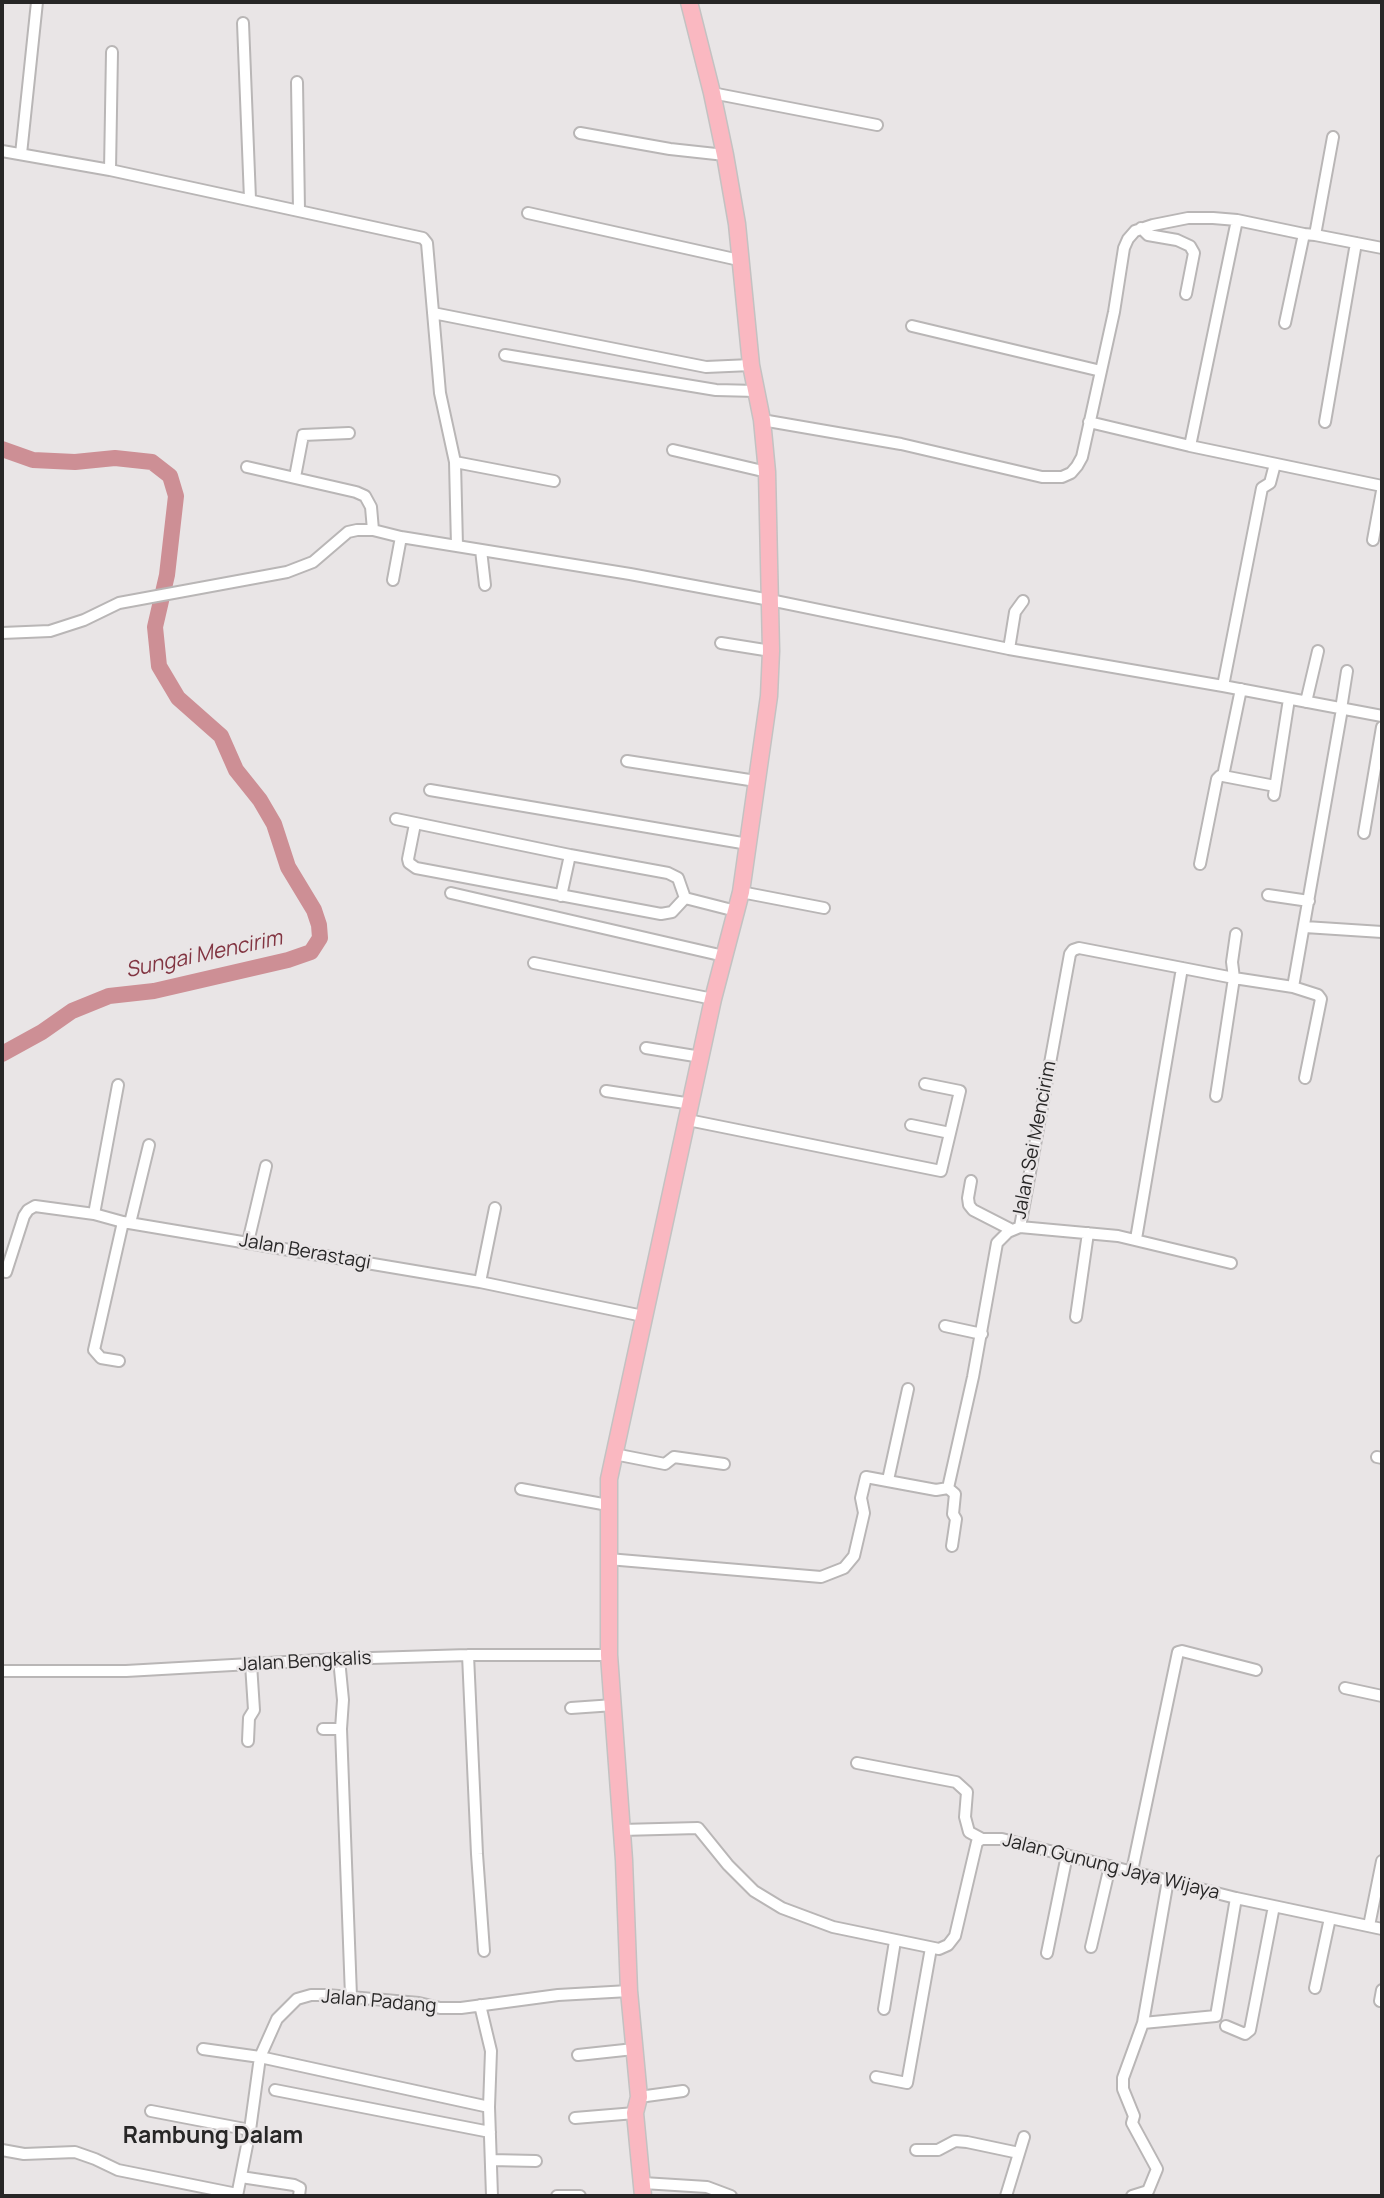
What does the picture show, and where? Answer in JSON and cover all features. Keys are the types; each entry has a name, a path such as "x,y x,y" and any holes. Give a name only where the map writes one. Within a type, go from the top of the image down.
{"main road":[{"path":"643,2190 635,2113 639,2097 629,1991 609,1655 609,1479 713,999 741,892 769,696 771,651 762,420 751,365 737,224 725,155 689,2"}],"street":[{"path":"21,154 37,2"},
{"path":"243,23 250,199"},
{"path":"110,170 112,52"},
{"path":"297,82 299,210"},
{"path":"712,93 877,125"},
{"path":"580,133 670,149 725,155"},
{"path":"1285,323 1333,137"},
{"path":"2,151 110,170 423,238 427,243 440,393 455,462 457,546"},
{"path":"528,213 739,260"},
{"path":"762,420 901,444 1042,477 1062,477 1071,473 1082,457 1114,312 1124,248 1131,235 1153,225 1199,218 1237,220 1382,248"},
{"path":"1190,446 1237,220"},
{"path":"1140,229 1148,235 1177,240 1190,246 1194,253 1186,294"},
{"path":"1325,422 1356,243"},
{"path":"433,313 706,367 751,365"},
{"path":"912,326 1101,371"},
{"path":"505,355 716,390 757,391"},
{"path":"1089,422 1382,488 1373,540"},
{"path":"295,477 303,435 349,433"},
{"path":"673,450 766,472"},
{"path":"455,462 554,481"},
{"path":"1223,686 1262,488 1270,483 1275,464"},
{"path":"247,467 365,496 371,507 373,530"},
{"path":"2,633 29,633 67,627 119,603 300,568 313,562 348,532 373,530 771,600 1009,649 1382,716"},
{"path":"393,580 401,537"},
{"path":"481,550 485,586"},
{"path":"1009,649 1015,612 1023,601"},
{"path":"721,643 771,651"},
{"path":"1306,702 1318,651"},
{"path":"1293,988 1347,671"},
{"path":"1223,776 1241,689"},
{"path":"1200,864 1217,779 1220,776 1275,790 1289,699"},
{"path":"1364,833 1382,727"},
{"path":"626,761 756,781"},
{"path":"430,790 748,844"},
{"path":"396,819 668,873 678,878 685,898"},
{"path":"415,824 408,859 411,866 661,914 671,912 685,898"},
{"path":"561,896 570,855"},
{"path":"741,892 824,908"},
{"path":"451,893 724,956"},
{"path":"1268,895 1309,901"},
{"path":"685,898 736,911"},
{"path":"1305,927 1382,932"},
{"path":"1216,1096 1234,978 1231,962 1236,934"},
{"name":"Jalan Sei Mencirim","path":"948,1488 982,1334 997,1243 1016,1228 1070,953 1079,948 1318,995 1321,999 1305,1078"},
{"path":"534,963 713,999"},
{"path":"1136,1240 1182,968"},
{"path":"646,1048 701,1057"},
{"path":"606,1091 941,1171 960,1091 925,1084"},
{"path":"94,1214 118,1085"},
{"path":"911,1125 950,1133"},
{"path":"119,1361 101,1358 94,1350 149,1145"},
{"path":"248,1242 266,1166"},
{"path":"971,1181 968,1198 970,1205 987,1218 1016,1228 1088,1233 1136,1240 1231,1263"},
{"name":"Jalan Berastagi","path":"6,1272 24,1216 35,1206 480,1282 643,1316"},
{"path":"480,1282 495,1208"},
{"path":"1076,1317 1088,1233"},
{"path":"944,1326 982,1334"},
{"path":"888,1480 908,1389"},
{"path":"614,1454 665,1464 674,1457 724,1464"},
{"path":"608,1559 821,1577 840,1569 853,1559 864,1513 861,1498 866,1477 936,1490 948,1488 955,1494 953,1514 956,1519 951,1546"},
{"path":"521,1489 608,1505"},
{"path":"1132,1871 1176,1656 1182,1651 1256,1670"},
{"path":"468,1655 484,1951"},
{"name":"Jalan Bengkalis","path":"2,1671 126,1671 468,1655 609,1655"},
{"path":"339,1659 343,1700 341,1730 351,1996"},
{"path":"248,1741 249,1718 254,1710 251,1664"},
{"path":"1345,1688 1382,1696"},
{"path":"571,1708 614,1705"},
{"path":"323,1729 341,1730"},
{"path":"857,1763 956,1782 967,1792 965,1817 970,1832 982,1839"},
{"path":"621,1830 698,1828 728,1865 754,1891 782,1908 832,1927 931,1948 907,2083 876,2077"},
{"name":"Jalan Gunung Jaya Wijaya","path":"931,1948 939,1949 948,1945 956,1936 977,1842 982,1839 1002,1839 1236,1898 1382,1929"},
{"path":"1047,1953 1067,1855"},
{"path":"1369,1926 1382,1861"},
{"path":"1091,1947 1110,1866"},
{"path":"1147,2191 1157,2169 1132,2123 1132,2111 1123,2090 1123,2078 1143,2023 1168,1880"},
{"path":"1143,2023 1216,2016 1236,1898"},
{"path":"1226,2026 1245,2034 1250,2030 1274,1906"},
{"path":"1315,1988 1330,1918"},
{"path":"884,2009 895,1941"},
{"name":"Jalan Padang","path":"237,2195 250,2130 260,2057 277,2019 297,1999 311,1995 351,1996 419,2003 440,2008 558,1995 629,1991"},
{"path":"480,2005 491,2051 489,2192"},
{"path":"203,2049 260,2057 489,2107"},
{"path":"578,2055 634,2049"},
{"path":"275,2090 490,2132"},
{"path":"639,2097 683,2091"},
{"path":"151,2110 250,2130"},
{"path":"575,2118 635,2113"},
{"path":"1006,2196 1024,2137"},
{"path":"916,2150 938,2150 955,2141 1019,2153"},
{"path":"2,2150 24,2154 75,2152 118,2170 237,2195"},
{"path":"491,2160 536,2161"},
{"path":"242,2177 294,2185 300,2188 299,2196"},
{"path":"643,2190 707,2187 732,2196"},
{"path":"1132,2196 1147,2191 1159,2196"},
{"path":"557,2196 580,2196"}],"waterway":[{"name":"Sungai Mencirim","path":"2,449 33,460 75,462 115,458 152,462 170,476 176,496 167,575 155,627 159,666 178,698 221,736 236,770 260,800 274,824 288,867 314,910 320,938 311,952 288,960 154,991 109,996 72,1011 42,1032 2,1054"}],"district":[{"name":"Rambung Dalam","path":"213,2137"}]}
